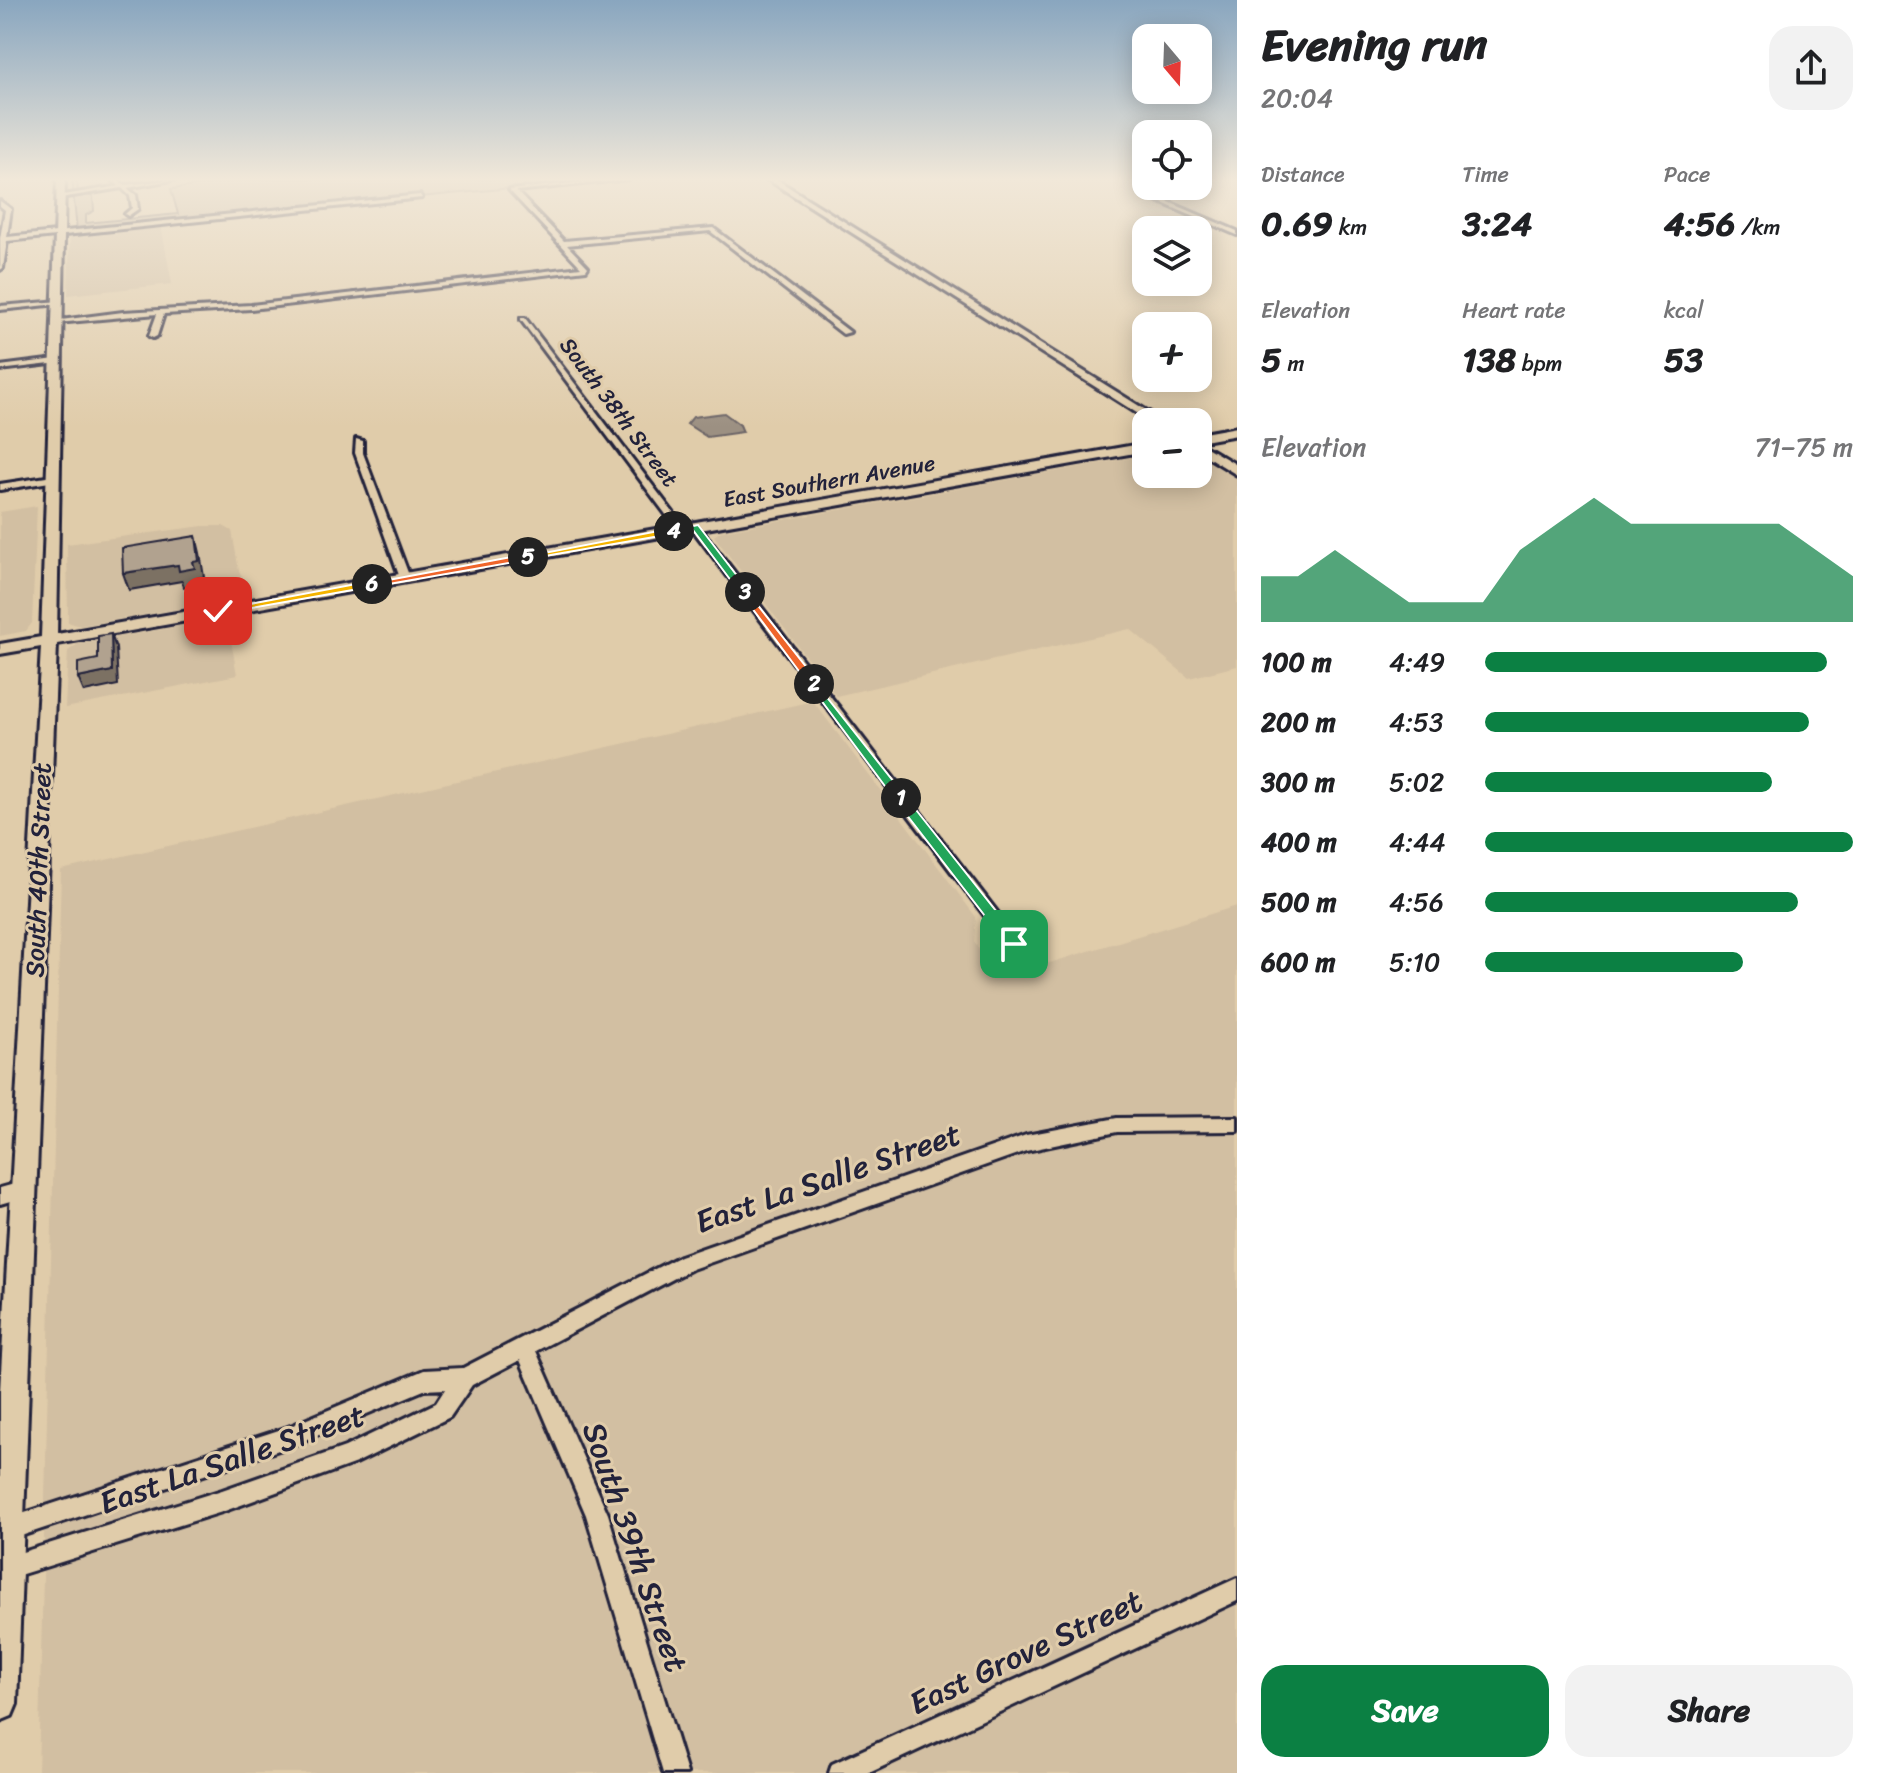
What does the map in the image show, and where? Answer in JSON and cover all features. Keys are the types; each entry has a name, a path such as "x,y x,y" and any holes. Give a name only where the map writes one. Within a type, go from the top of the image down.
{"main road":[{"name":"South 40th Street","path":"0,1704 12,1193 49,641 59,262"},
{"path":"903,262 1137,408"},
{"path":"1212,435 1237,431"},
{"name":"East Southern Avenue","path":"0,649 1132,449"},
{"path":"1212,455 1237,471"}],"street":[{"path":"57,321 162,311 251,307 586,268 581,262"},
{"path":"752,262 846,332"},
{"path":"0,308 58,302"},
{"path":"153,336 162,311"},
{"name":"South 38th Street","path":"523,319 1014,944"},
{"path":"0,368 56,361"},
{"path":"359,441 359,453 405,578"},
{"path":"0,487 53,479"},
{"name":"East La Salle Street","path":"4,1531 288,1437 424,1380 465,1378 687,1262 1026,1143 1117,1125 1237,1124"},
{"name":"South 39th Street","path":"524,1347 597,1514 675,1773"},
{"name":"East La Salle Street","path":"3,1570 222,1501 349,1456 443,1410 465,1378"},
{"name":"East Grove Street","path":"841,1773 1237,1589"}],"shaded area":[{"path":"69,262 168,262 172,284 68,295"},
{"path":"724,413 740,425 743,432 707,437 687,424 693,417"},
{"path":"1132,458 1132,488 1212,488 1212,460 1237,475 1237,666 1189,678 1130,629 836,696 714,536 721,531"},
{"path":"37,506 32,623 26,631 0,636 0,512"},
{"path":"223,526 232,531 239,571 254,596 80,626 68,622 67,544"},
{"path":"227,618 237,675 65,708 68,651 78,644"},
{"path":"813,701 976,917 974,942 983,955 996,964 1022,969 1046,964 1237,906 1237,1773 38,1773 61,870"}],"building":[{"path":"196,536 199,561 193,562 195,568 179,571 178,565 123,573 122,548"},
{"path":"111,634 112,671 78,678 78,663 98,659 98,636"}],"route":[{"path":"218,611 695,527 1014,944"}]}
